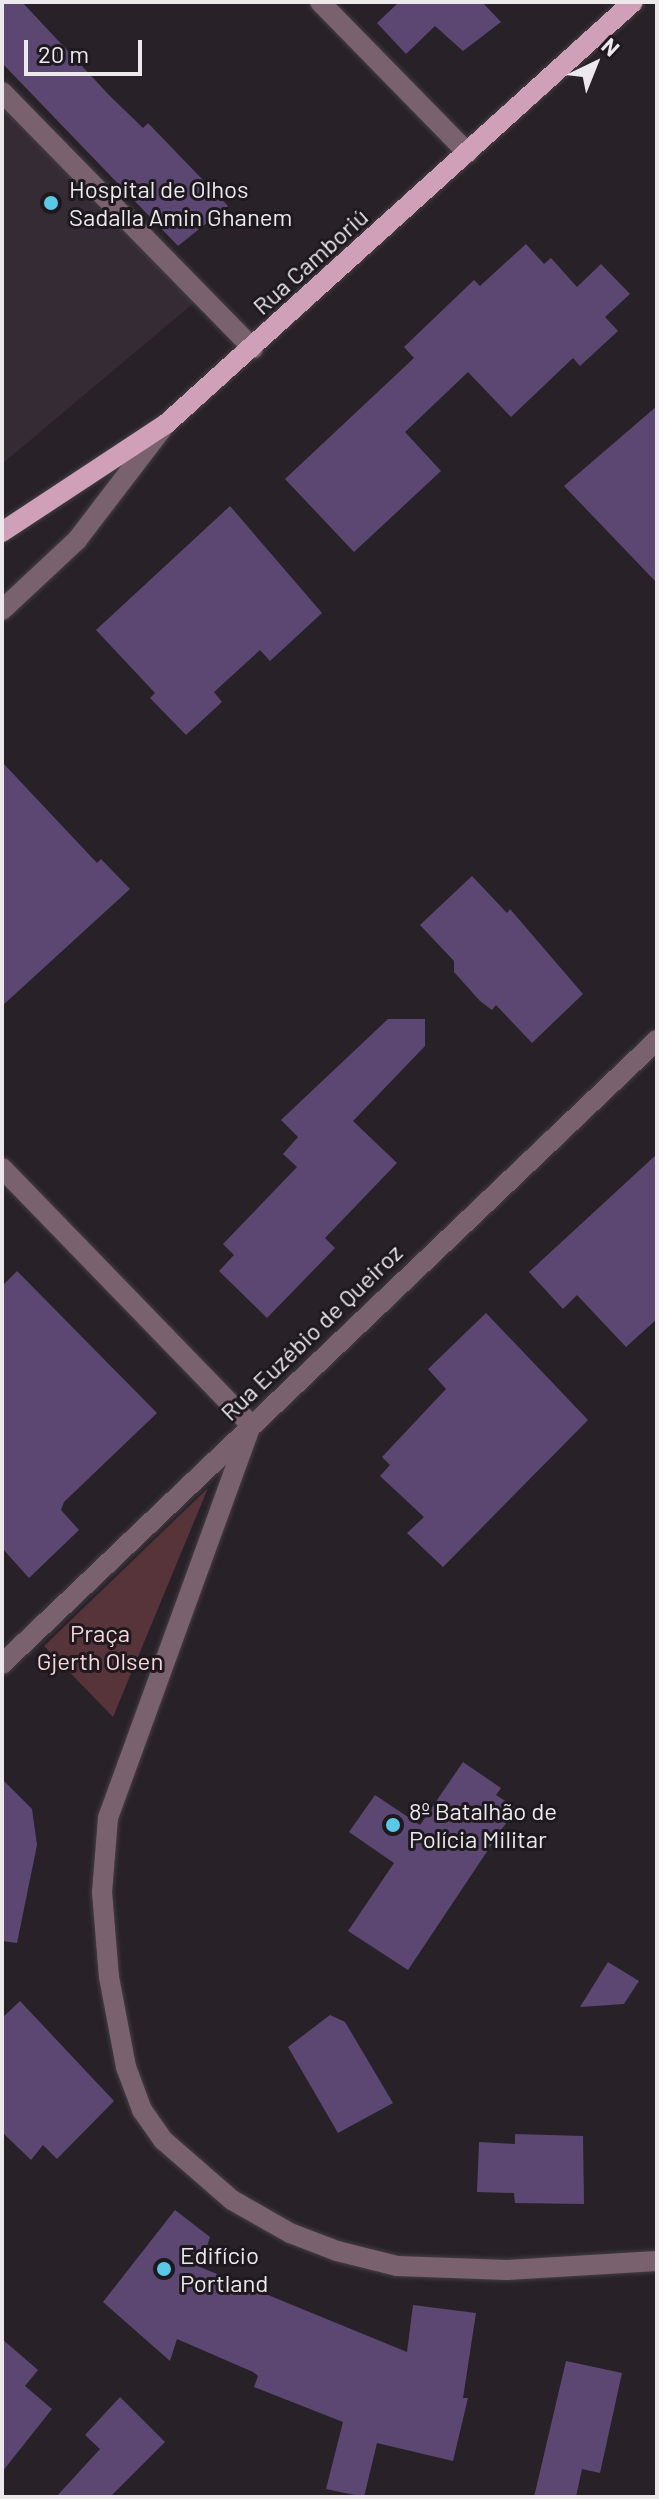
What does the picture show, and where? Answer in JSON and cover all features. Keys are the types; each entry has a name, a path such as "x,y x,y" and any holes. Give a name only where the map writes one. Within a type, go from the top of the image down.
{"main road":[{"name":"Rua Camboriú","path":"2,532 166,424 633,2"}],"street":[{"path":"320,2 468,153"},
{"path":"2,92 253,348"},
{"path":"2,610 77,540 166,424"},
{"name":"Rua Euzébio de Queiroz","path":"2,1664 657,1040"},
{"path":"2,1168 251,1425 108,1818 102,1892 109,1977 126,2067 142,2110 163,2140 232,2200 290,2233 337,2251 397,2266 507,2270 657,2261"}],"shaded area":[{"name":"Hospital de Olhos Sadalla Amin Ghanem","path":"2,106 197,300 2,464"}],"green space":[{"name":"Praça Gjerth Olsen","path":"208,1488 113,1717 44,1646"}],"building":[{"path":"2,2 22,2 109,95 143,128 148,123 228,206 178,246 2,63"},
{"path":"399,2 482,2 501,22 463,51 435,26 406,54 377,23"},
{"path":"526,244 544,264 551,258 577,287 601,264 630,294 605,317 618,331 580,366 573,358 511,417 468,372 405,432 441,471 354,552 285,479 414,358 404,347 474,280 480,286"},
{"path":"657,406 657,583 564,486"},
{"path":"230,506 322,613 270,661 260,650 214,692 222,702 186,735 150,698 155,693 96,630"},
{"path":"2,762 97,863 101,859 130,889 2,1006"},
{"path":"472,876 507,913 510,909 583,994 532,1043 496,1005 492,1010 480,1001 454,972 454,961 420,925"},
{"path":"388,1019 425,1019 425,1046 353,1121 397,1163 325,1238 335,1248 267,1318 219,1271 234,1255 223,1244 297,1167 283,1154 298,1137 281,1120"},
{"path":"657,1154 657,1319 626,1347 577,1295 563,1309 529,1272"},
{"path":"17,1271 157,1413 64,1502 61,1510 79,1530 29,1578 2,1548 2,1286"},
{"path":"486,1313 588,1420 443,1567 407,1533 424,1517 380,1476 390,1465 382,1457 446,1389 428,1369"},
{"path":"463,1762 501,1788 496,1795 516,1808 408,1970 348,1931 394,1863 349,1832 375,1795 420,1825"},
{"path":"2,1779 32,1809 37,1845 17,1943 2,1941"},
{"path":"608,1962 639,1981 624,2004 580,2007"},
{"path":"20,2001 114,2101 57,2159 43,2145 31,2160 2,2132 2,2018"},
{"path":"330,2015 345,2022 393,2103 338,2133 288,2047"},
{"path":"515,2134 583,2136 584,2204 515,2203 514,2193 477,2192 479,2142 515,2144"},
{"path":"175,2210 210,2237 200,2267 407,2352 413,2305 476,2313 463,2398 468,2398 453,2461 377,2443 364,2497 326,2489 343,2422 254,2387 258,2376 253,2372 177,2339 170,2361 103,2302"},
{"path":"2,2339 38,2370 25,2386 52,2409 2,2472"},
{"path":"566,2361 622,2373 600,2473 582,2469 576,2497 534,2497"},
{"path":"120,2397 165,2442 110,2497 56,2497 100,2449 85,2435"}],"place":[{"name":"Hospital de Olhos Sadalla Amin Ghanem","path":"51,203"},
{"name":"8º Batalhão de Polícia Militar","path":"393,1825"},
{"name":"Edifício Portland","path":"164,2269"}]}
